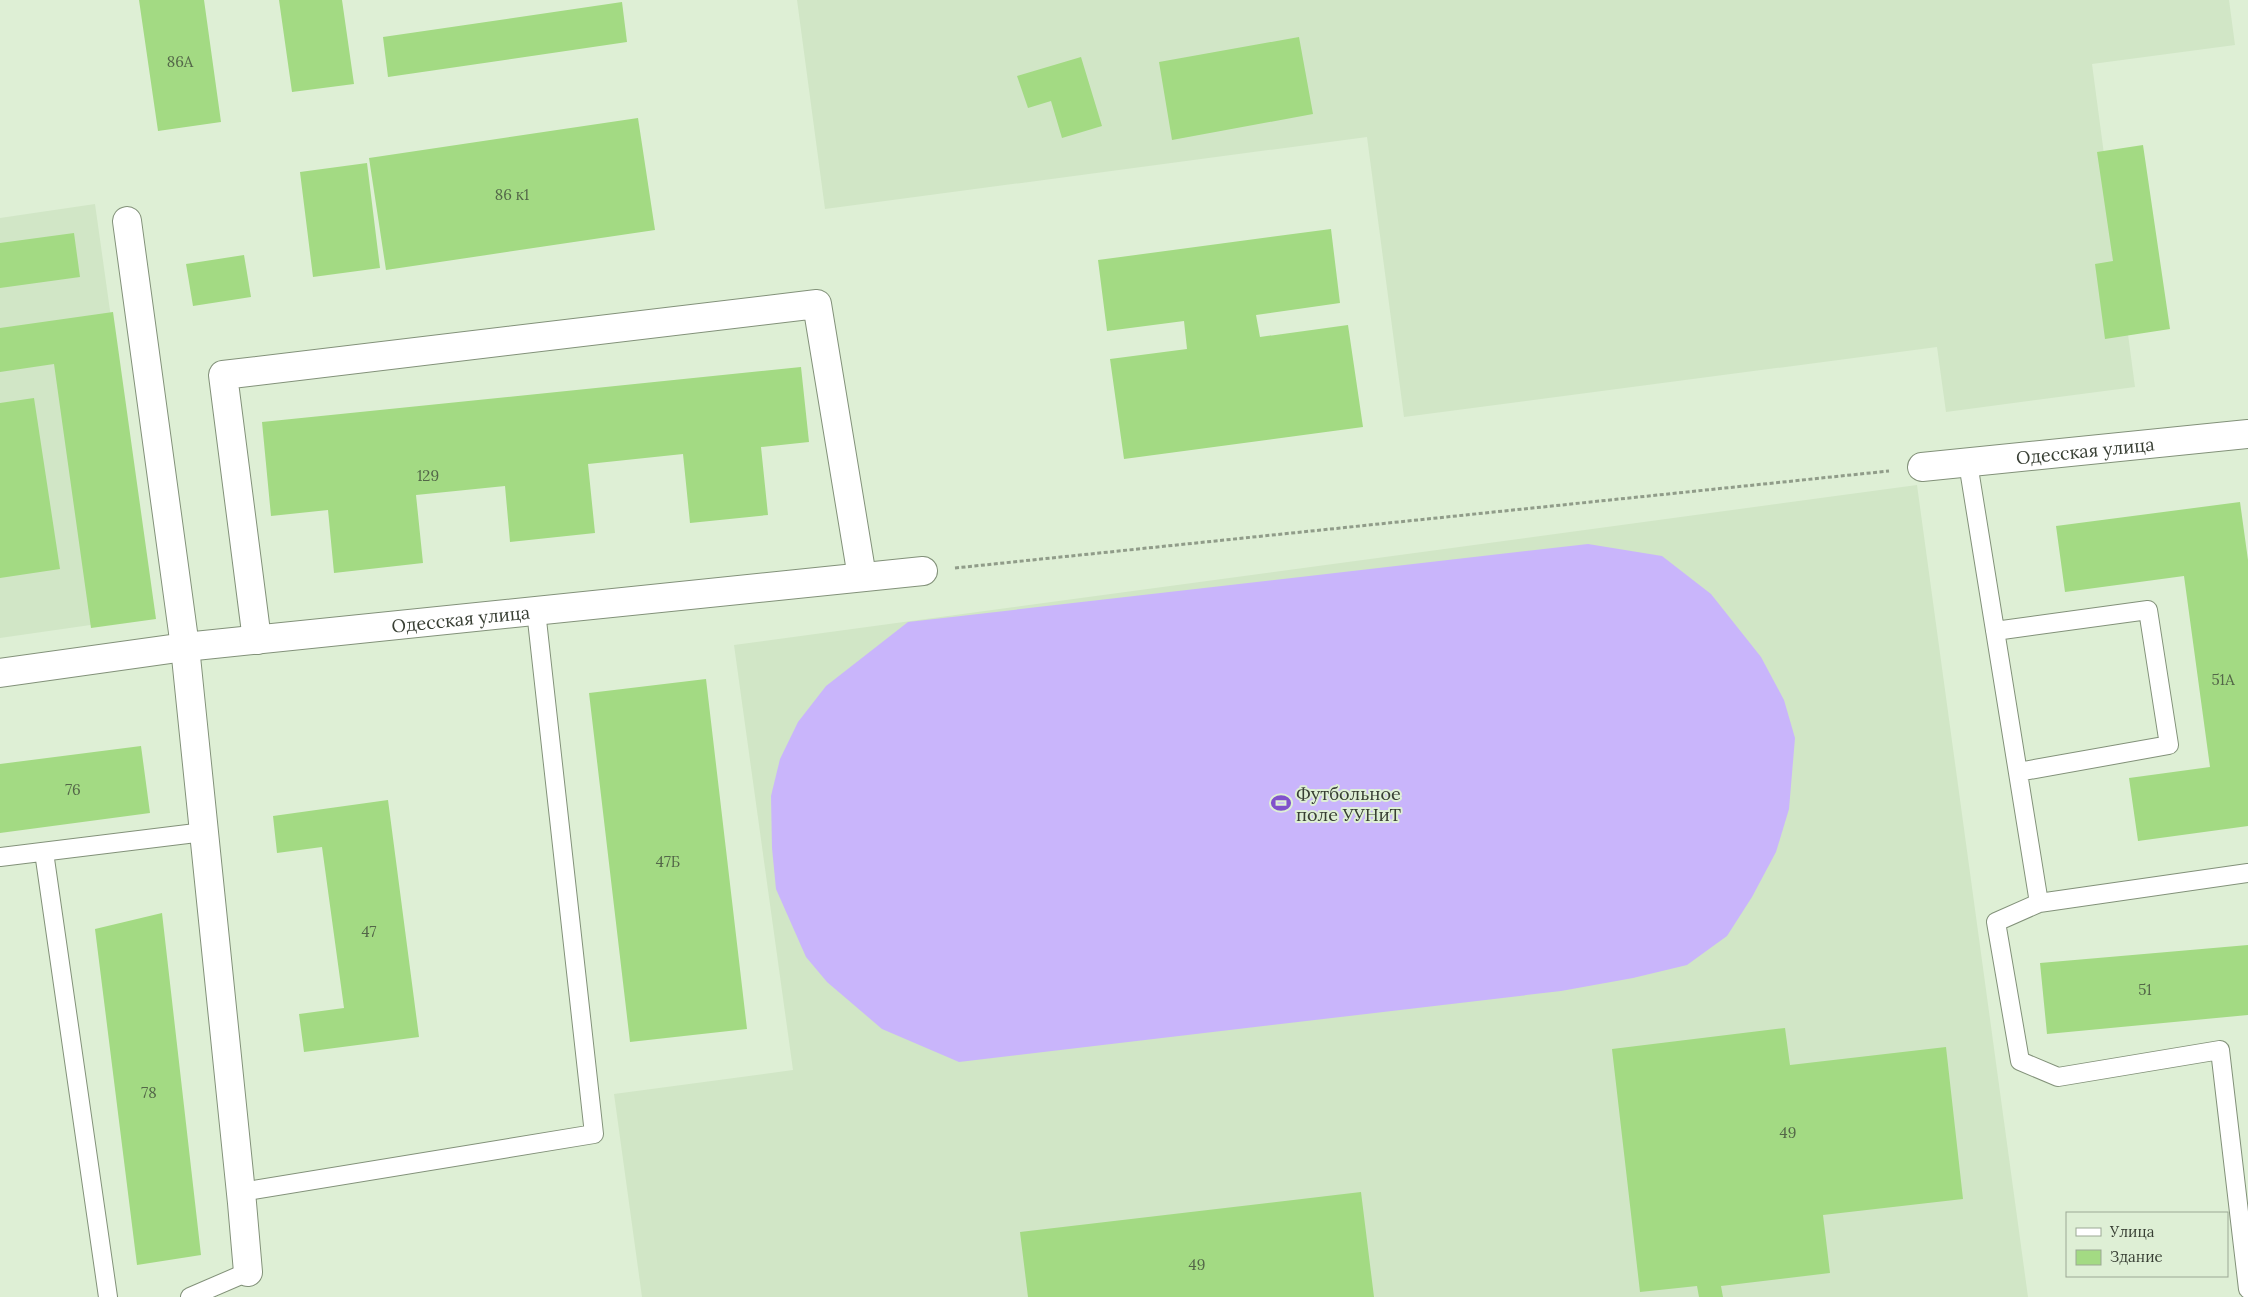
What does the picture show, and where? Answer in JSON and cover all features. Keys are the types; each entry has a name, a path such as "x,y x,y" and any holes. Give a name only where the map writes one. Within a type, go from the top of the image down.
{"street":[{"path":"127,221 185,647 248,1272"},
{"path":"256,640 223,375 817,304 862,577"},
{"name":"Одесская улица","path":"1922,468 2248,434"},
{"name":"Одесская улица","path":"0,673 185,647 923,571"}],"lane":[{"path":"1968,462 2040,903"},
{"path":"1995,631 2148,610 2169,745 2018,772"},
{"path":"241,1192 594,1134 536,611"},
{"path":"0,857 204,832"},
{"path":"44,852 108,1297"},
{"path":"2248,874 2040,903 1996,922 2020,1061 2058,1077 2220,1050 2248,1289"},
{"path":"190,1297 248,1272"}],"path":[{"path":"923,571 1922,468"}],"shaded area":[{"path":"797,0 2229,0 2235,45 2092,64 2135,387 1946,412 1937,347 1404,417 1367,137 825,209"},
{"path":"95,204 153,616 0,638 0,218"},
{"path":"1917,485 2028,1297 642,1297 614,1094 793,1070 734,645"},
{"name":"Футбольное поле УУНиТ","path":"1588,544 1662,556 1711,594 1761,657 1784,700 1795,738 1789,809 1776,852 1752,897 1727,936 1687,965 1633,978 1561,991 959,1062 882,1029 827,982 806,957 776,889 772,848 771,796 780,759 798,722 826,686 908,622"}],"building":[{"path":"139,0 204,0 221,122 158,131"},
{"path":"279,0 342,0 354,84 292,92"},
{"path":"622,2 627,42 388,77 383,37"},
{"path":"1299,37 1313,114 1172,140 1159,62"},
{"path":"1081,57 1102,126 1062,138 1051,101 1028,108 1017,76"},
{"path":"638,118 655,230 386,270 369,158"},
{"path":"2143,145 2170,329 2105,339 2095,264 2113,261 2097,152"},
{"path":"367,163 380,268 313,277 300,172"},
{"path":"1331,229 1340,303 1256,315 1260,337 1348,325 1363,427 1124,459 1110,359 1187,349 1184,321 1107,331 1098,260"},
{"path":"74,233 80,277 0,288 0,243"},
{"path":"244,255 251,297 193,306 186,264"},
{"path":"113,312 156,619 91,628 54,364 0,372 0,328"},
{"path":"801,367 809,442 761,447 768,515 690,523 683,454 588,464 595,533 510,542 505,486 416,495 423,563 334,573 328,510 271,516 262,422"},
{"path":"34,398 60,569 0,578 0,403"},
{"path":"2240,502 2248,560 2248,826 2138,841 2129,778 2210,767 2184,576 2065,592 2056,526"},
{"path":"706,679 747,1029 630,1042 589,693"},
{"path":"141,746 150,813 0,833 0,764"},
{"path":"388,800 419,1037 304,1052 299,1014 344,1008 322,847 277,853 273,816"},
{"path":"162,913 201,1255 137,1265 95,929"},
{"path":"2248,945 2248,1015 2047,1034 2040,963"},
{"path":"1785,1028 1790,1065 1946,1047 1963,1199 1823,1215 1830,1273 1721,1286 1723,1297 1699,1297 1697,1286 1640,1292 1612,1049"},
{"path":"1361,1192 1374,1297 1028,1297 1020,1232"}],"place":[{"name":"Футбольное поле УУНиТ","path":"1281,803"}]}
